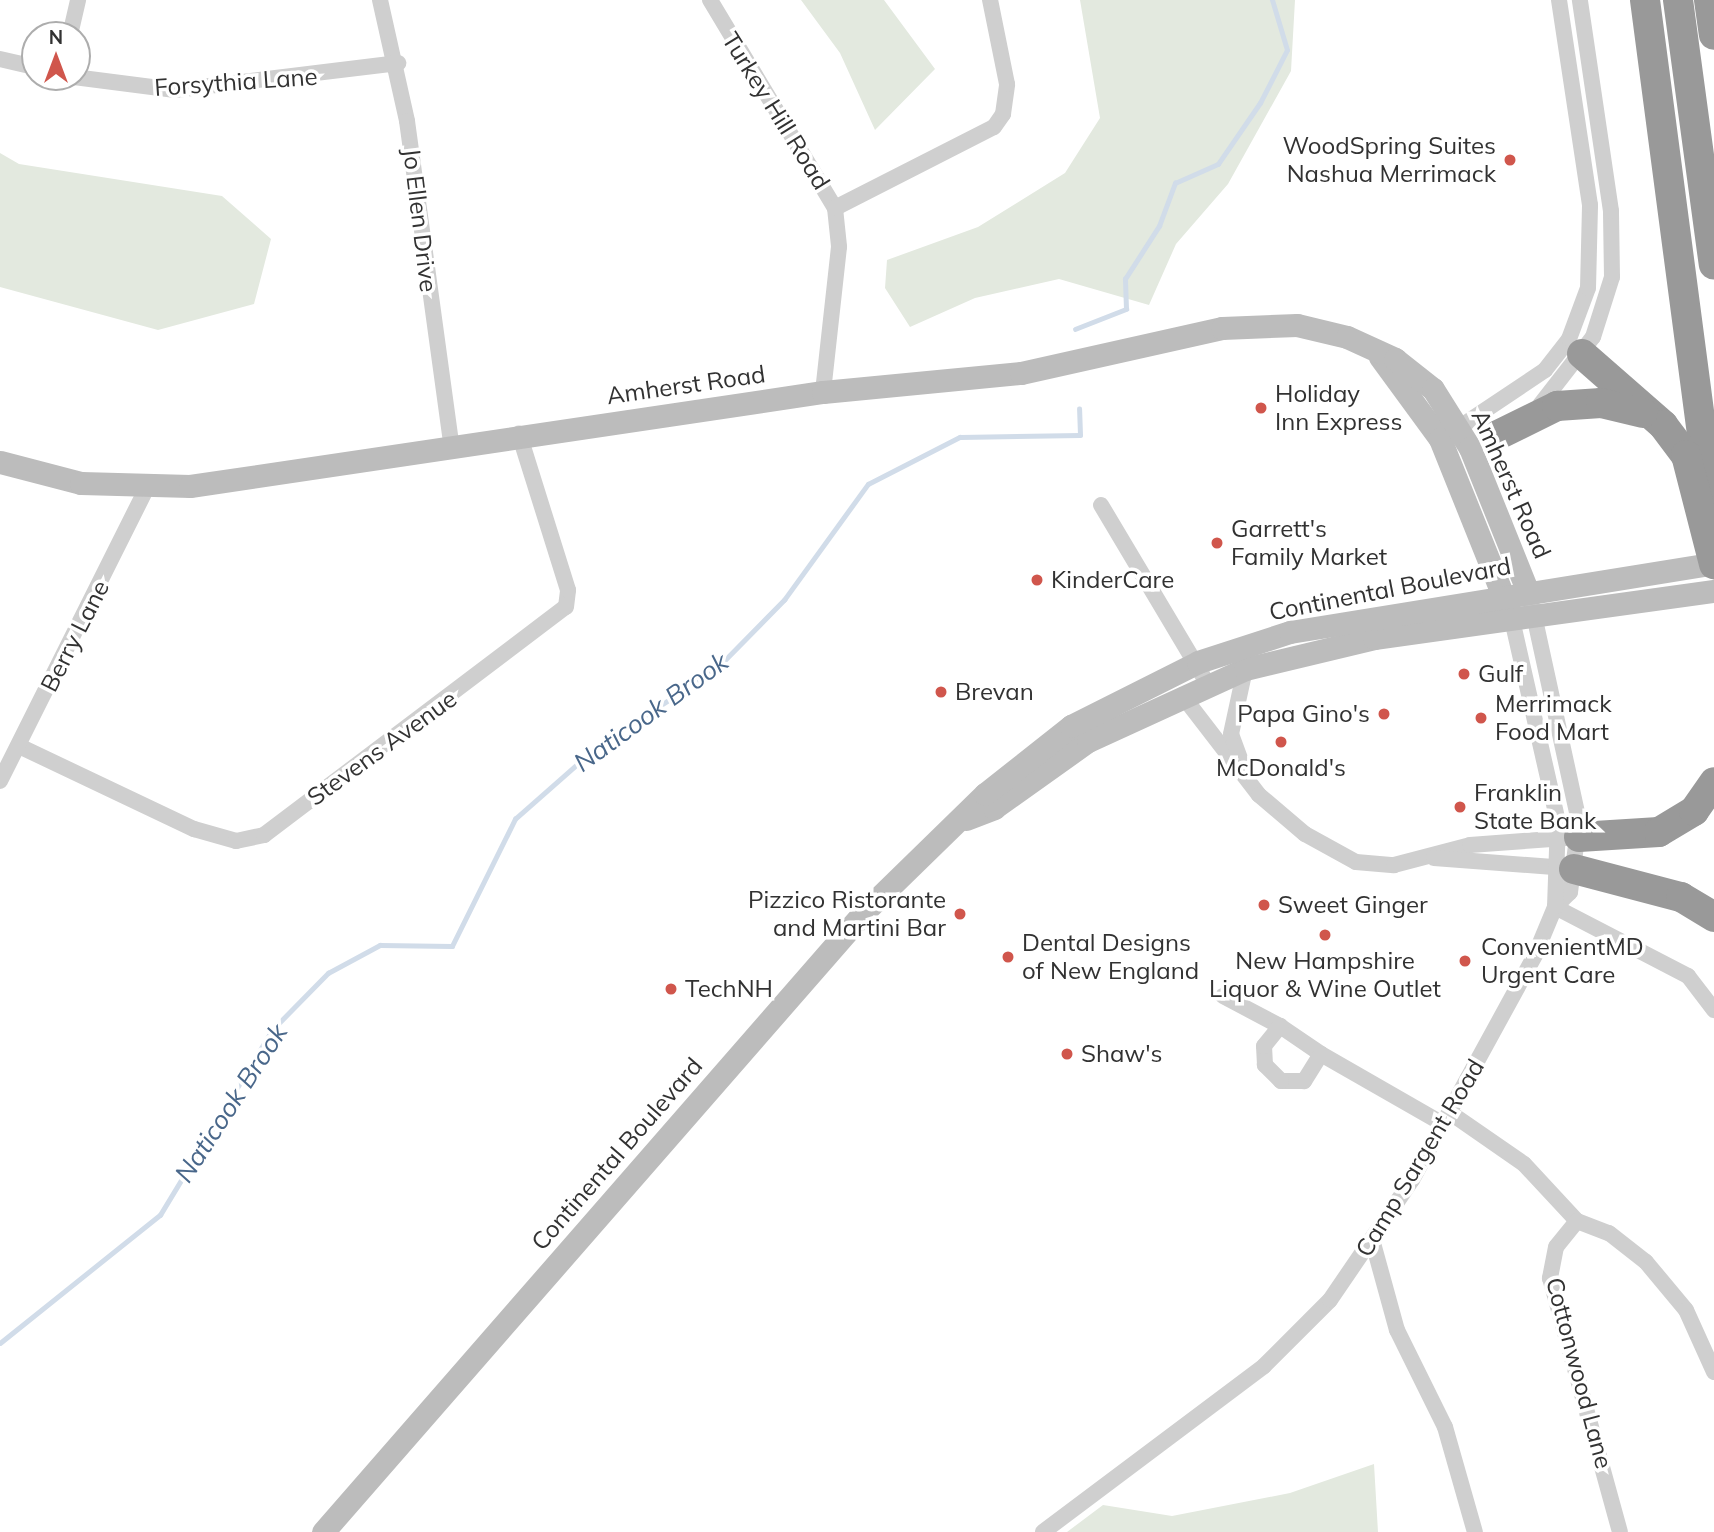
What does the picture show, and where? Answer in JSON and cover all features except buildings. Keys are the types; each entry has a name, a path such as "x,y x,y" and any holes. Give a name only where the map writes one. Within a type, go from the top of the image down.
{"highway":[{"path":"1645,0 1713,518 1713,556"},
{"path":"1678,0 1714,265"},
{"path":"1709,0 1714,35"},
{"path":"1576,347 1672,434 1692,467 1713,556"},
{"path":"1498,435 1557,406 1601,403 1649,415"},
{"path":"1569,838 1659,831 1694,811 1714,782"},
{"path":"1566,868 1681,897 1714,917"}],"main road":[{"name":"Amherst Road","path":"0,462 81,483 146,489 451,442 823,391 1021,373 1252,324 1319,329 1377,351 1457,439 1527,590"},
{"name":"Amherst Road","path":"1457,439 1484,547 1511,619"},
{"path":"1450,603 1474,583 1484,547"},
{"name":"Continental Boulevard","path":"323,1532 853,923 960,822 1071,726 1203,672 1290,632 1503,596 1713,556"},
{"name":"Continental Boulevard","path":"960,822 994,808 1088,741 1182,695 1203,672 1245,669 1351,642 1714,591"}],"street":[{"path":"73,21 78,0"},
{"name":"Jo Ellen Drive","path":"380,0 398,63 451,442"},
{"name":"Turkey Hill Road","path":"710,0 835,208 839,247 823,391"},
{"path":"835,208 994,127 1003,114 1007,84 990,0"},
{"path":"1457,439 1576,347 1593,247 1559,0"},
{"path":"1457,439 1498,435 1552,396 1576,347 1609,291 1613,236 1580,0"},
{"path":"0,60 21,64"},
{"name":"Forsythia Lane","path":"91,79 175,90 398,63"},
{"name":"Stevens Avenue","path":"19,746 194,829 236,841 264,835 566,607 568,590 519,434"},
{"name":"Berry Lane","path":"0,781 146,489"},
{"path":"1101,505 1203,672"},
{"name":"Camp Sargent Road","path":"1043,1532 1264,1366 1330,1300 1373,1244 1446,1118 1555,907 1570,892 1566,868 1577,798 1527,590"},
{"name":"Camp Sargent Road","path":"1511,619 1569,838"},
{"path":"1245,669 1231,734 1237,760 1259,795"},
{"path":"1182,695 1259,795 1305,834 1356,862 1381,866 1434,858 1471,845 1569,838"},
{"path":"1434,858 1566,868"},
{"path":"1555,907 1688,975 1714,1010"},
{"path":"1223,996 1280,1026 1321,1054 1446,1118 1524,1164 1577,1221 1609,1233 1646,1262 1686,1310 1714,1372"},
{"path":"1280,1026 1264,1046 1273,1077 1304,1081 1321,1054"},
{"name":"Cottonwood Lane","path":"1577,1221 1556,1247 1550,1278 1620,1532"},
{"path":"1373,1244 1397,1330 1445,1427 1475,1532"}],"shaded area":[{"path":"801,0 884,0 935,69 875,130 840,53"},
{"path":"1080,0 1295,0 1291,71 1228,184 1176,244 1149,305 1059,279 975,298 910,327 885,288 887,260 978,227 1065,173 1100,118"},
{"path":"0,153 19,164 222,196 271,239 254,304 158,330 0,287"},
{"path":"1374,1464 1378,1532 1067,1532 1103,1505 1172,1516 1290,1493"}],"waterway":[{"name":"Naticook Brook","path":"1075,329 1126,309 1125,279 1159,226 1175,183 1218,164 1260,103 1287,50 1272,0"},
{"name":"Naticook Brook","path":"0,1343 160,1215 272,1030 328,973 380,945 452,946 515,819 600,744 714,671 784,600 868,484 960,437 1080,435 1079,409"}],"place":[{"name":"WoodSpring Suites Nashua Merrimack","path":"1510,160"},
{"name":"Holiday Inn Express","path":"1261,408"},
{"name":"Garrett's Family Market","path":"1217,543"},
{"name":"KinderCare","path":"1037,580"},
{"name":"Gulf","path":"1464,674"},
{"name":"Brevan","path":"941,692"},
{"name":"Papa Gino's","path":"1384,714"},
{"name":"Merrimack Food Mart","path":"1481,718"},
{"name":"McDonald's","path":"1281,742"},
{"name":"Franklin State Bank","path":"1460,807"},
{"name":"Sweet Ginger","path":"1264,905"},
{"name":"Pizzico Ristorante and Martini Bar","path":"960,914"},
{"name":"New Hampshire Liquor & Wine Outlet","path":"1325,935"},
{"name":"Dental Designs of New England","path":"1008,957"},
{"name":"ConvenientMD Urgent Care","path":"1465,961"},
{"name":"TechNH","path":"671,989"},
{"name":"Shaw's","path":"1067,1054"}]}
